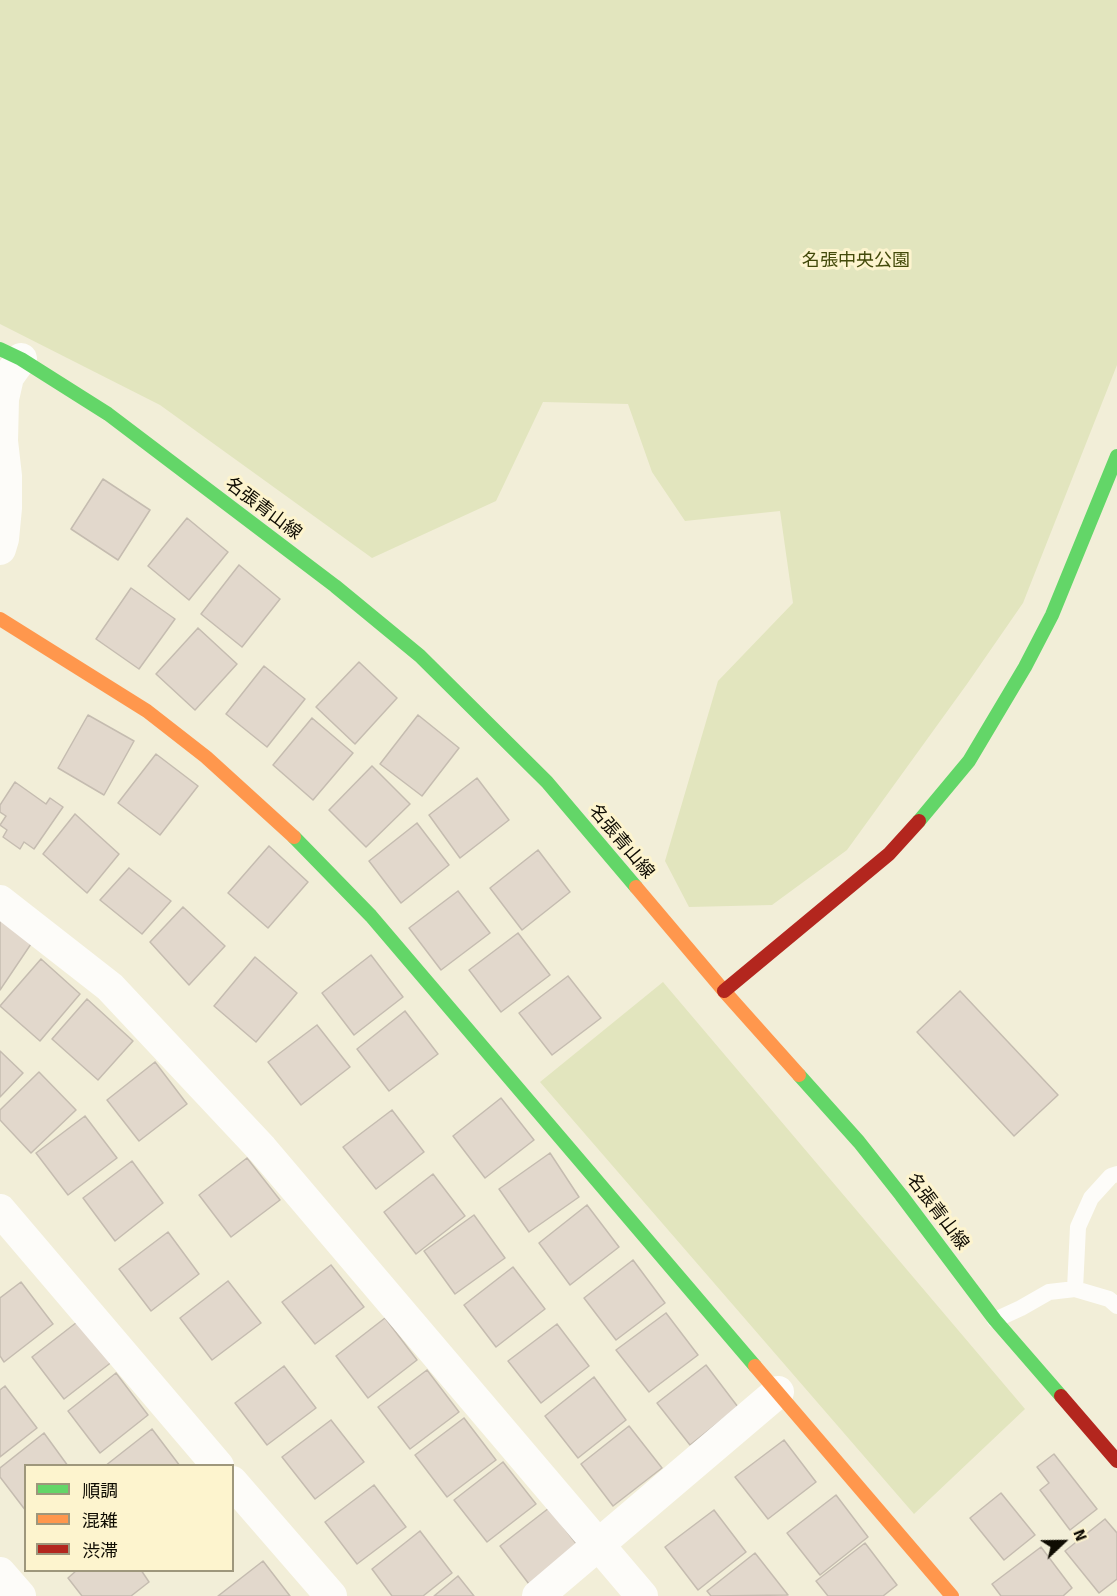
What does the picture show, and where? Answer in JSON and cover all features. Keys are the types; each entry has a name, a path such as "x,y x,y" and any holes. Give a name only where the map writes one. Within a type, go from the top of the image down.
{"street":[{"path":"0,549 6,508 6,476 2,441 3,399 10,354"},
{"name":"名張青山線","path":"10,354 108,414 334,586 420,656 547,782 724,991 859,1142 995,1320 1117,1461"},
{"path":"724,991 889,854 932,808 969,761 1025,667 1052,615 1117,456"},
{"path":"0,619 147,711 206,757 297,839 371,916 952,1596"},
{"path":"0,901 110,987 262,1149 642,1596"},
{"path":"0,1210 216,1464"},
{"path":"538,1596 778,1392"},
{"path":"234,1484 331,1596"},
{"path":"0,1573 20,1596"}],"lane":[{"path":"1075,1289 1078,1227 1091,1198 1111,1176 1117,1174"},
{"path":"995,1320 1049,1292 1075,1289 1109,1299 1117,1306"}],"green space":[{"name":"名張中央公園","path":"0,0 1117,0 1117,365 1023,603 847,850 772,905 689,907 665,861 718,681 793,603 780,511 685,521 652,472 628,404 543,402 496,501 372,558 160,405 0,324"},
{"path":"663,982 1025,1409 914,1514 540,1082"}],"building":[{"path":"103,479 150,510 118,560 71,529"},
{"path":"187,518 228,552 189,600 148,566"},
{"path":"239,565 280,599 242,647 201,614"},
{"path":"131,588 175,619 139,669 96,639"},
{"path":"198,628 237,664 195,710 156,674"},
{"path":"359,662 397,698 355,744 316,707"},
{"path":"264,666 305,699 267,747 226,714"},
{"path":"88,715 134,741 104,795 58,768"},
{"path":"418,715 459,748 422,796 380,764"},
{"path":"312,718 353,753 313,800 273,765"},
{"path":"156,754 198,786 160,835 118,803"},
{"path":"372,766 410,804 366,847 329,810"},
{"path":"477,778 509,820 460,858 429,815"},
{"path":"15,782 46,804 50,798 63,807 34,849 24,842 20,849 3,837 7,830 0,825 6,816 0,812 0,805"},
{"path":"75,814 119,854 87,893 43,854"},
{"path":"417,823 449,865 401,903 369,861"},
{"path":"269,846 308,882 268,928 228,893"},
{"path":"538,850 570,892 522,930 490,888"},
{"path":"129,868 171,901 142,934 100,900"},
{"path":"458,891 490,933 441,970 409,928"},
{"path":"183,907 225,946 189,985 150,942"},
{"path":"0,918 33,941 0,990"},
{"path":"518,933 550,975 501,1012 469,970"},
{"path":"371,955 403,997 354,1035 322,993"},
{"path":"255,957 297,993 256,1042 214,1006"},
{"path":"41,959 80,994 40,1041 0,1006"},
{"path":"568,976 601,1018 552,1055 519,1013"},
{"path":"960,991 1058,1095 1014,1136 917,1032"},
{"path":"87,999 133,1041 98,1080 52,1039"},
{"path":"405,1011 438,1054 389,1091 357,1049"},
{"path":"317,1025 350,1067 301,1105 268,1062"},
{"path":"0,1051 23,1073 0,1097"},
{"path":"155,1062 187,1104 139,1141 107,1100"},
{"path":"39,1072 76,1110 31,1153 0,1120 0,1110"},
{"path":"501,1098 534,1140 485,1178 453,1136"},
{"path":"392,1110 424,1152 376,1189 343,1147"},
{"path":"85,1116 117,1158 68,1195 36,1153"},
{"path":"550,1153 579,1197 529,1232 499,1189"},
{"path":"247,1158 280,1200 231,1237 199,1195"},
{"path":"132,1161 163,1203 115,1241 83,1198"},
{"path":"433,1174 465,1216 416,1254 384,1212"},
{"path":"587,1205 619,1247 570,1285 539,1243"},
{"path":"474,1215 505,1258 455,1294 424,1251"},
{"path":"168,1232 199,1274 151,1311 119,1269"},
{"path":"633,1260 665,1303 616,1340 584,1298"},
{"path":"331,1265 364,1307 315,1344 282,1302"},
{"path":"513,1267 545,1309 496,1347 464,1305"},
{"path":"228,1281 261,1323 212,1360 180,1318"},
{"path":"21,1282 53,1324 4,1362 0,1356 0,1298"},
{"path":"666,1313 698,1355 649,1392 616,1350"},
{"path":"385,1318 417,1360 368,1398 336,1356"},
{"path":"81,1319 113,1361 64,1399 32,1357"},
{"path":"557,1324 589,1366 541,1403 508,1361"},
{"path":"706,1365 738,1407 690,1445 657,1403"},
{"path":"284,1366 316,1408 267,1445 235,1403"},
{"path":"427,1370 459,1412 410,1449 378,1407"},
{"path":"116,1373 148,1415 100,1453 68,1411"},
{"path":"594,1377 626,1420 578,1458 545,1416"},
{"path":"5,1386 37,1428 0,1457 0,1390"},
{"path":"464,1418 496,1460 447,1497 415,1455"},
{"path":"331,1420 364,1462 315,1499 282,1457"},
{"path":"629,1426 662,1468 613,1506 581,1464"},
{"path":"152,1429 178,1464 108,1464"},
{"path":"44,1433 67,1464 24,1464 24,1508 0,1477 0,1468"},
{"path":"784,1440 816,1482 768,1519 735,1477"},
{"path":"1054,1454 1097,1509 1070,1530 1040,1490 1049,1483 1037,1467"},
{"path":"503,1462 536,1504 487,1542 454,1500"},
{"path":"374,1485 406,1527 357,1564 325,1522"},
{"path":"1001,1493 1035,1535 1004,1560 970,1518"},
{"path":"836,1495 868,1537 820,1575 787,1533"},
{"path":"549,1508 581,1550 532,1588 500,1546"},
{"path":"714,1510 746,1552 698,1590 665,1547"},
{"path":"1105,1519 1117,1533 1117,1579 1099,1593 1065,1551"},
{"path":"420,1531 452,1573 423,1596 392,1596 372,1569"},
{"path":"865,1543 897,1585 883,1596 828,1596 816,1581"},
{"path":"1041,1547 1072,1588 1063,1596 1001,1596 992,1584"},
{"path":"755,1553 788,1595 711,1596 707,1591"},
{"path":"263,1561 290,1596 218,1596"},
{"path":"75,1572 142,1572 149,1582 131,1596 82,1596 68,1578"},
{"path":"458,1576 474,1596 434,1596"}],"traffic: fast":[{"path":"0,349 21,359 108,414 335,586 420,656 547,782 636,887"},
{"path":"919,821 969,761 1025,667 1052,615 1117,456"},
{"path":"294,837 371,916 755,1366"},
{"path":"799,1075 859,1142 995,1320 1061,1396"}],"traffic: slow":[{"path":"0,619 147,711 206,757 294,837"},
{"path":"636,887 799,1075"},
{"path":"755,1366 952,1596"}],"traffic: jam":[{"path":"724,991 889,854 919,821"},
{"path":"1061,1396 1117,1461"}]}
